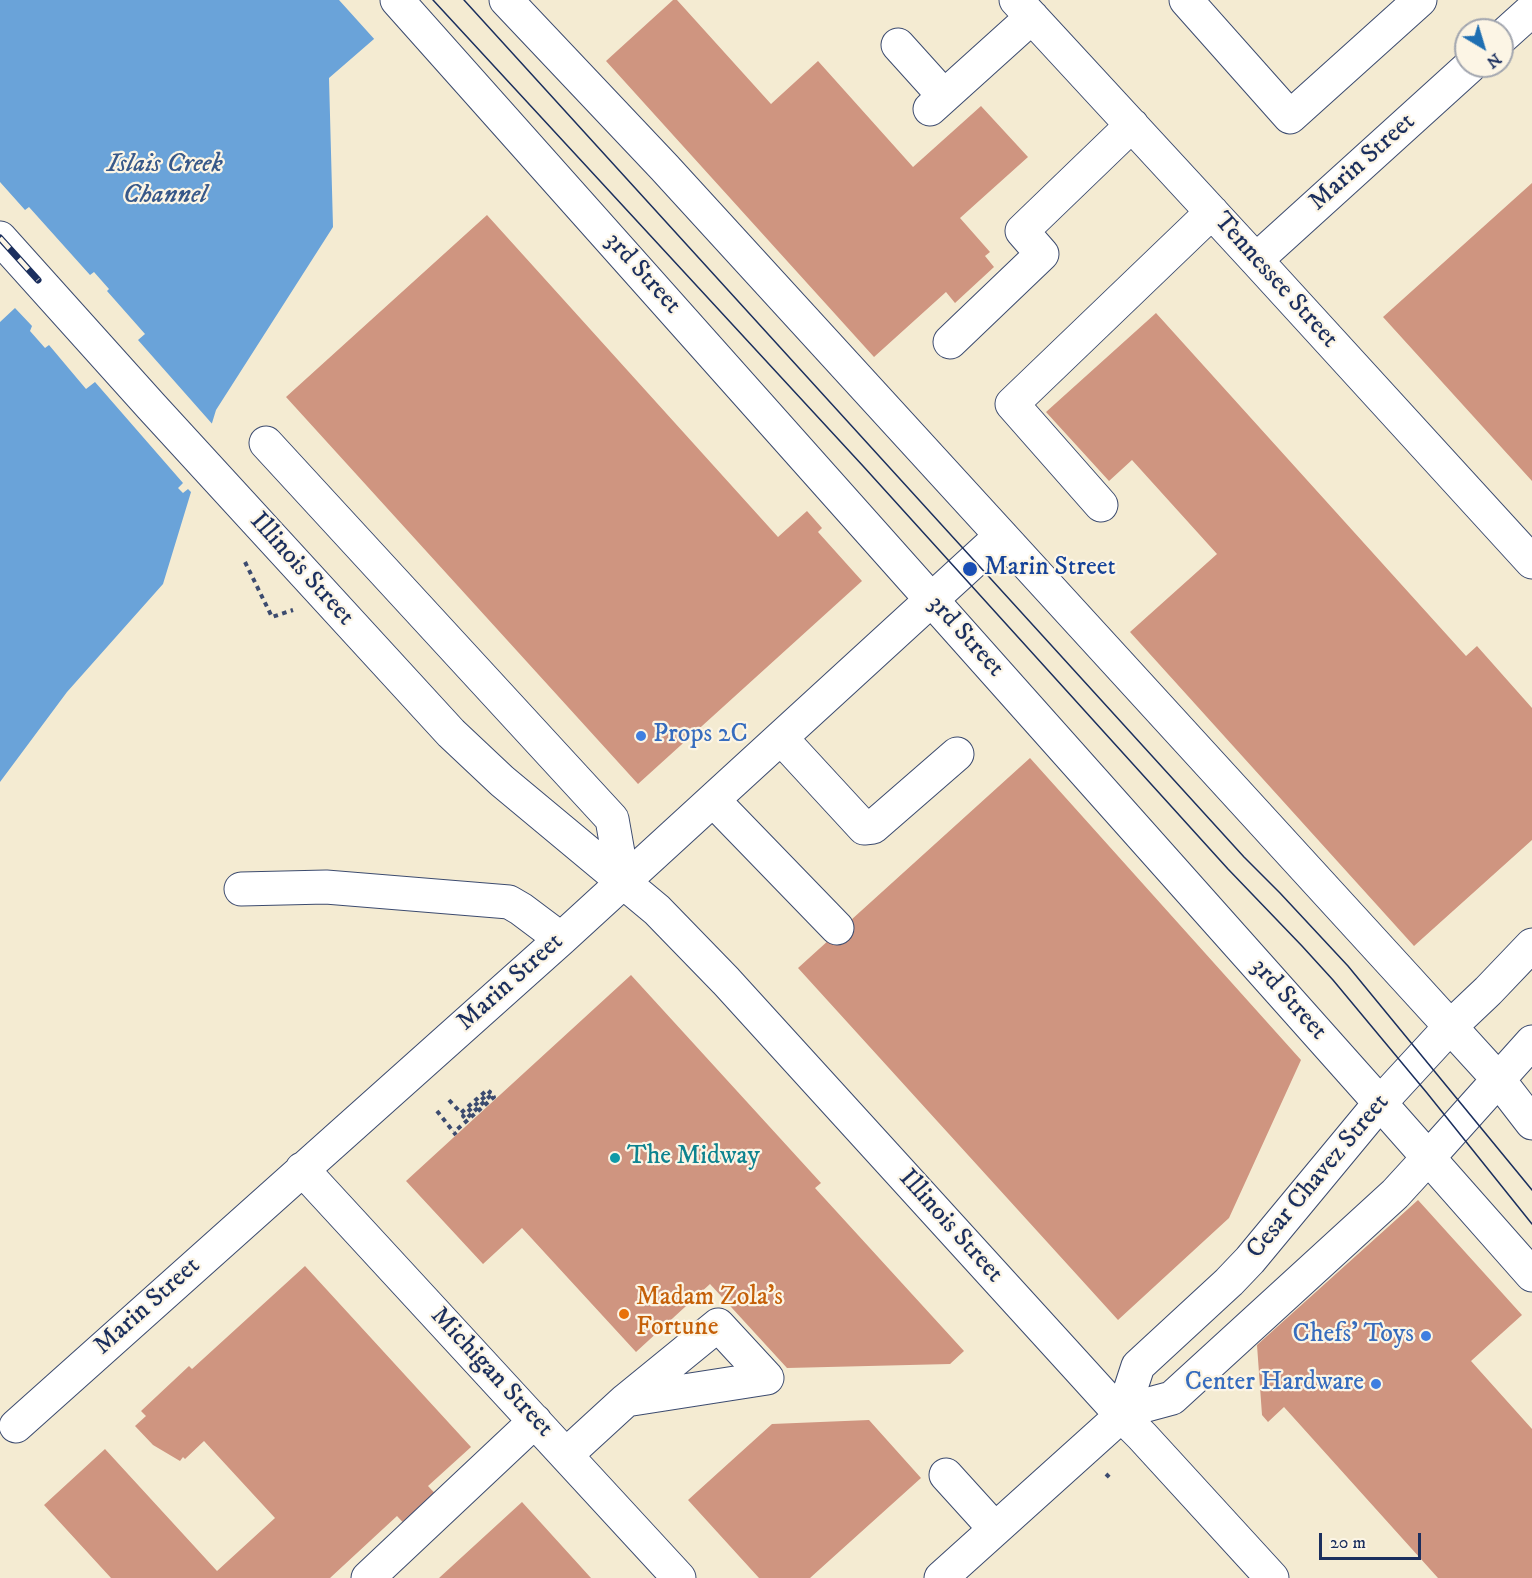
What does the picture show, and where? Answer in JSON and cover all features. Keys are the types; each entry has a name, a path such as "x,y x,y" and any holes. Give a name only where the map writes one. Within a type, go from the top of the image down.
{"street":[{"name":"3rd Street","path":"397,0 1532,1275"},
{"path":"506,0 664,167 1498,1079 1532,1123"},
{"path":"1186,0 1290,117 1420,0"},
{"path":"898,45 937,103 1024,8"},
{"name":"Tennessee Street","path":"1024,8 1532,562"},
{"path":"1514,26 1532,10"},
{"name":"Marin Street","path":"1256,260 1457,78"},
{"path":"950,342 1042,254 1022,231 1132,125"},
{"path":"1101,505 1012,404 1212,212"},
{"name":"Illinois Street","path":"0,238 451,733 502,780 657,910 726,981 1272,1578"},
{"path":"266,443 612,819 623,881"},
{"name":"Marin Street","path":"16,1426 561,939 1001,536"},
{"path":"781,738 864,828 873,827 957,754"},
{"path":"713,800 754,845 837,928"},
{"path":"241,889 326,887 509,902 561,939"},
{"name":"Cesar Chavez Street","path":"1122,1415 1138,1366 1250,1260 1380,1103 1450,1027 1532,945"},
{"name":"Cesar Chavez Street","path":"941,1578 1122,1415 1135,1408 1172,1398 1395,1194 1532,1042"},
{"name":"Michigan Street","path":"302,1169 678,1578"},
{"path":"566,1455 626,1400"},
{"path":"368,1578 535,1421"},
{"path":"946,1475 995,1529"}],"path":[{"path":"437,1111 455,1134 494,1097 492,1094 466,1119 463,1116 490,1092 487,1090 461,1113 449,1100"},
{"path":"1105,1474 1112,1480"}],"water":[{"name":"Islais Creek Channel","path":"0,0 419,0 329,78 333,227 216,410 163,584 67,692 0,782"}],"pier":[{"path":"339,0 422,0 376,41"},
{"path":"0,182 25,210 29,207 90,275 94,272 109,289 107,291 145,334 138,340 214,426 193,494 188,489 183,493 178,488 183,483 95,382 86,389 49,345 45,348 30,331 32,326 15,308 0,322"}],"building":[{"path":"673,0 677,0 771,104 818,61 913,167 981,106 1028,157 960,218 990,252 985,256 994,267 955,303 946,292 874,357 606,61"},
{"path":"1532,183 1532,481 1383,317"},
{"path":"487,215 778,537 807,511 822,528 818,532 862,581 638,784 286,397"},
{"path":"1156,313 1466,656 1477,646 1532,708 1532,840 1414,946 1130,632 1217,554 1132,460 1109,481 1046,412"},
{"path":"1030,758 1301,1060 1229,1218 1118,1320 798,968"},
{"name":"The Midway","path":"631,975 821,1183 815,1188 964,1351 950,1364 787,1368 710,1284 636,1352 522,1228 483,1264 406,1181"},
{"name":"Center Hardware","path":"1418,1200 1522,1315 1471,1361 1532,1429 1532,1578 1438,1578 1284,1407 1268,1422 1262,1415 1257,1345"},
{"path":"305,1266 471,1447 428,1486 445,1504 413,1533 397,1516 330,1578 111,1578 44,1505 105,1449 217,1571 275,1518 204,1441 180,1461 153,1445 135,1426 146,1416 141,1411 189,1366 192,1369"},
{"path":"869,1420 921,1478 810,1578 759,1578 688,1500 772,1424"},
{"path":"522,1502 591,1578 439,1578"}],"tram line":[{"path":"433,0 863,466 1228,869 1333,980 1532,1224"},
{"path":"464,0 1244,857 1348,966 1532,1190"}],"railway":[{"path":"0,238 38,280"}],"place":[{"name":"Marin Street","path":"970,569"},
{"name":"Props 2C","path":"641,736"},
{"name":"The Midway","path":"615,1158"},
{"name":"Madam Zola's Fortune","path":"624,1314"},
{"name":"Chefs’ Toys","path":"1426,1336"},
{"name":"Center Hardware","path":"1376,1384"}]}
